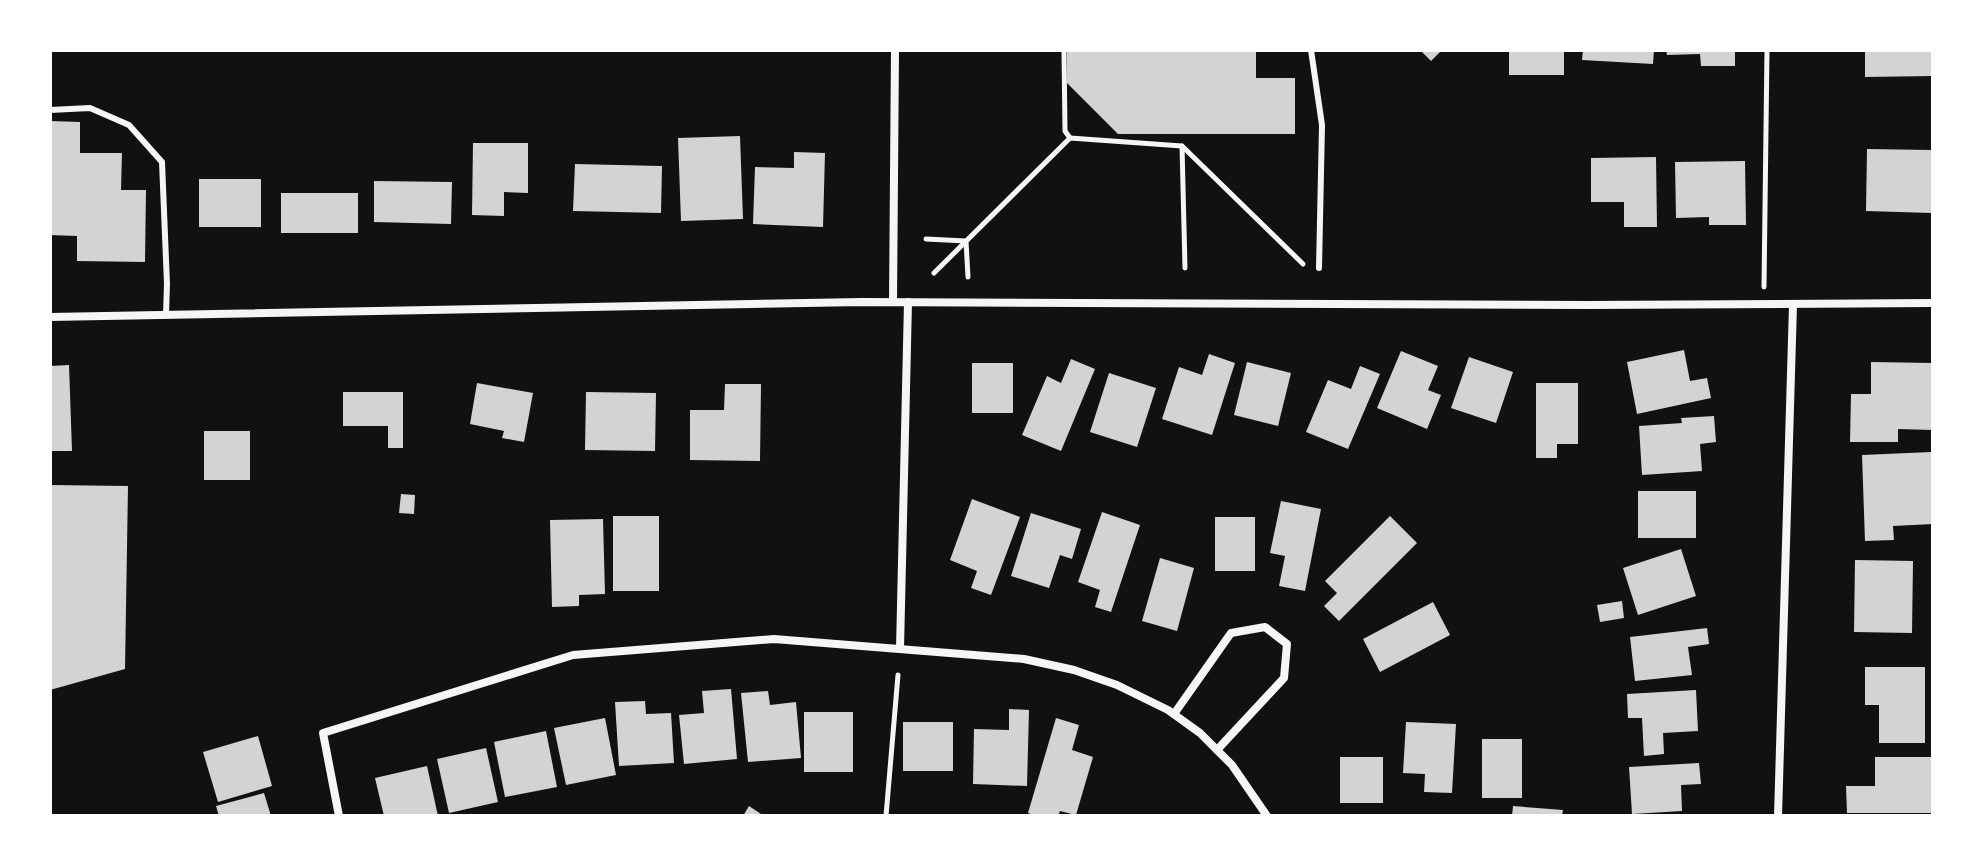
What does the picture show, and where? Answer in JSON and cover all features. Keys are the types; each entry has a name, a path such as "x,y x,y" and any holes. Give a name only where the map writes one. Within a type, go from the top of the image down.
{"street":[{"path":"893,302 895,50"},
{"path":"50,317 893,302 1933,303"},
{"path":"900,649 908,302"},
{"path":"1778,816 1793,305"},
{"path":"1174,714 1231,633 1265,627 1287,644 1284,678 1217,750"},
{"path":"339,816 323,733 573,655 774,639 1024,659 1074,670 1117,685 1174,714 1200,733 1232,765 1267,816"}],"lane":[{"path":"1311,50 1322,125 1319,268"},
{"path":"50,110 90,108 129,125 162,162 166,314"}],"path":[{"path":"1064,50 1065,131 1070,138"},
{"path":"1764,287 1767,50"},
{"path":"934,273 1070,138 1182,146 1306,268"},
{"path":"1182,146 1185,268"},
{"path":"926,239 966,241"},
{"path":"966,241 968,277"},
{"path":"886,816 898,675"}],"building":[{"path":"1067,50 1256,50 1256,78 1295,78 1295,134 1118,134 1067,83"},
{"path":"1420,50 1442,50 1431,61"},
{"path":"1509,50 1564,50 1564,75 1509,75"},
{"path":"1583,50 1654,50 1653,64 1582,60"},
{"path":"1666,50 1735,50 1735,66 1701,66 1700,54 1667,55"},
{"path":"1865,50 1933,50 1933,76 1865,77"},
{"path":"50,121 80,122 80,153 122,153 121,190 146,190 145,262 77,261 77,236 50,235"},
{"path":"740,136 743,219 681,221 678,138"},
{"path":"473,143 528,143 528,193 504,192 504,216 472,215"},
{"path":"1867,149 1932,150 1931,213 1866,211"},
{"path":"794,152 825,153 823,227 753,224 755,167 794,168"},
{"path":"1656,157 1657,227 1624,227 1624,202 1591,202 1591,158"},
{"path":"1745,161 1746,225 1709,225 1709,217 1676,218 1675,162"},
{"path":"575,164 662,166 661,213 573,211"},
{"path":"199,179 261,179 261,227 199,227"},
{"path":"374,181 452,182 451,224 374,222"},
{"path":"281,193 358,193 358,233 281,233"},
{"path":"1684,350 1690,381 1707,378 1711,398 1637,414 1627,362"},
{"path":"1401,351 1438,366 1428,390 1441,395 1427,429 1377,408"},
{"path":"1209,354 1235,363 1212,435 1162,419 1179,367 1202,375"},
{"path":"1469,357 1513,372 1496,423 1451,408"},
{"path":"1071,359 1095,369 1061,451 1022,435 1047,376 1061,383"},
{"path":"1247,362 1291,373 1278,426 1234,415"},
{"path":"1871,362 1933,363 1933,430 1898,429 1898,442 1850,442 1851,394 1871,394"},
{"path":"972,363 1013,363 1013,413 972,413"},
{"path":"69,365 72,451 50,451 50,366"},
{"path":"1360,366 1380,374 1348,449 1306,432 1328,380 1351,389"},
{"path":"1109,373 1156,388 1137,447 1090,432"},
{"path":"477,383 533,393 524,442 502,438 504,431 470,424"},
{"path":"1536,383 1578,383 1578,444 1557,444 1557,458 1536,458"},
{"path":"725,384 761,384 760,461 690,460 690,410 724,410"},
{"path":"343,392 403,392 403,448 388,448 388,426 343,426"},
{"path":"586,392 656,393 655,451 585,450"},
{"path":"1714,416 1716,442 1700,444 1702,471 1642,475 1639,426 1682,423 1681,418"},
{"path":"204,431 250,431 250,480 204,480"},
{"path":"1931,452 1933,524 1893,526 1894,540 1865,541 1862,455"},
{"path":"50,485 128,486 125,669 50,690"},
{"path":"1638,491 1696,491 1696,538 1638,538"},
{"path":"401,494 415,495 414,514 399,513"},
{"path":"972,499 1020,517 991,595 971,588 977,571 950,560"},
{"path":"1281,501 1321,509 1305,591 1279,586 1285,556 1270,553"},
{"path":"1102,512 1140,525 1111,612 1095,607 1100,590 1078,582"},
{"path":"1031,513 1081,529 1072,559 1060,555 1049,588 1011,576"},
{"path":"613,516 659,516 659,591 613,591"},
{"path":"1390,516 1417,543 1339,621 1324,606 1337,593 1325,581"},
{"path":"1215,517 1255,517 1255,571 1215,571"},
{"path":"603,519 605,594 579,595 579,606 552,607 550,520"},
{"path":"1681,549 1696,596 1638,615 1623,568"},
{"path":"1160,558 1194,568 1177,631 1142,621"},
{"path":"1855,560 1913,561 1912,633 1854,632"},
{"path":"1622,601 1624,618 1600,622 1597,605"},
{"path":"1433,602 1450,635 1380,672 1363,639"},
{"path":"1707,628 1709,644 1688,647 1692,675 1635,681 1630,637"},
{"path":"1865,667 1925,667 1925,743 1879,743 1879,705 1865,705"},
{"path":"731,689 737,759 684,764 679,715 704,713 702,691"},
{"path":"1696,690 1698,731 1663,733 1664,754 1644,756 1642,718 1628,718 1627,694"},
{"path":"768,691 770,705 796,702 801,758 748,762 741,693"},
{"path":"645,701 646,714 671,713 674,763 619,766 615,702"},
{"path":"1009,709 1029,710 1027,786 973,784 974,729 1009,730"},
{"path":"804,712 853,712 853,772 804,772"},
{"path":"605,718 616,775 566,785 554,728"},
{"path":"1056,718 1079,725 1072,750 1093,757 1076,815 1060,811 1058,816 1037,816 1028,813"},
{"path":"903,722 953,722 953,771 903,771"},
{"path":"1406,722 1456,724 1452,793 1424,792 1425,774 1403,773"},
{"path":"546,731 557,787 505,797 494,742"},
{"path":"258,736 272,786 218,802 203,752"},
{"path":"1482,739 1522,739 1522,798 1482,798"},
{"path":"486,748 498,802 449,813 437,759"},
{"path":"1340,757 1383,757 1383,803 1340,803"},
{"path":"1875,757 1933,757 1933,813 1847,813 1846,786 1875,786"},
{"path":"1699,763 1701,784 1681,785 1682,811 1632,814 1629,767"},
{"path":"427,766 438,816 384,816 375,778"},
{"path":"264,793 271,816 219,816 216,806"},
{"path":"749,806 764,816 743,816"},
{"path":"1513,806 1563,810 1562,816 1512,816"}]}
